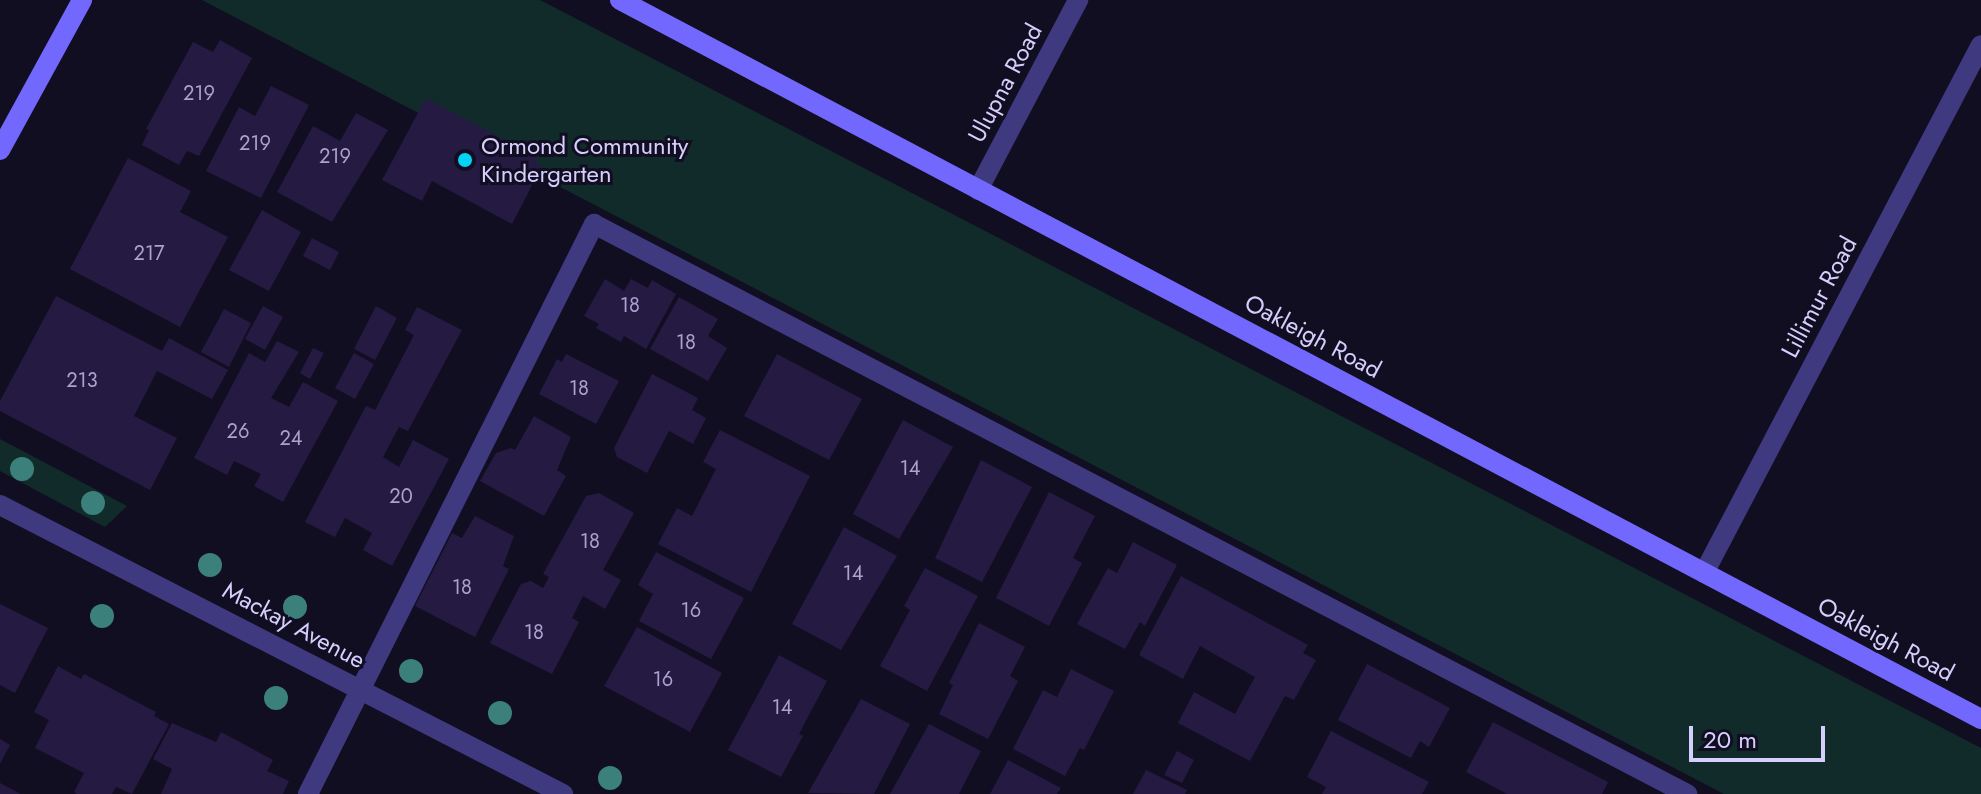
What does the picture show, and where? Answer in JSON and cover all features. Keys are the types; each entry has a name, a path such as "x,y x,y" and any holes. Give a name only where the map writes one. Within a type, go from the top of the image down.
{"street":[{"path":"0,150 82,0"},
{"name":"Oakleigh Road","path":"620,0 1981,719"},
{"name":"Ulupna Road","path":"978,190 1078,0"},
{"name":"Lillimur Road","path":"1704,573 1981,45"},
{"path":"308,794 594,224 1687,794"},
{"name":"Mackay Avenue","path":"0,505 563,794"}],"green space":[{"path":"202,0 540,0 1981,748 1981,794 1724,794"},
{"path":"0,439 127,506 105,527 0,471"}],"building":[{"path":"220,40 252,58 199,156 187,151 179,165 142,145 149,130 146,129 193,42 213,52"},
{"path":"271,86 309,105 261,198 206,171 239,107 255,116"},
{"name":"Ormond Community Kindergarten","path":"426,98 537,157 535,162 542,166 512,224 432,181 422,201 382,180"},
{"path":"356,113 388,130 332,222 277,192 313,126 340,141"},
{"path":"128,158 191,191 180,212 228,237 180,327 70,269"},
{"path":"262,210 301,232 269,291 229,270"},
{"path":"312,238 339,252 330,270 303,256"},
{"path":"605,279 624,291 631,279 648,288 652,280 676,294 646,349 624,336 621,342 596,328 599,324 584,316"},
{"path":"56,296 162,351 169,338 228,370 212,399 157,371 134,416 177,438 150,490 0,411 0,401"},
{"path":"679,297 718,319 708,336 727,348 708,381 650,349"},
{"path":"263,306 283,317 265,350 245,339"},
{"path":"376,306 397,318 375,360 354,349"},
{"path":"417,307 462,330 408,431 399,427 383,457 399,467 413,440 449,459 392,566 363,550 372,533 345,518 335,537 305,522 366,406 375,410 414,335 405,330"},
{"path":"224,309 251,323 229,367 201,352"},
{"path":"277,341 299,352 271,398 289,407 303,382 338,401 283,502 254,486 261,474 234,461 227,475 194,458 249,353 265,362"},
{"path":"313,348 324,353 310,379 300,373"},
{"path":"354,353 374,364 355,399 335,388"},
{"path":"566,354 619,381 596,424 539,394 557,359 562,362"},
{"path":"777,354 862,399 829,460 744,416"},
{"path":"652,374 698,398 692,410 706,418 693,444 669,431 647,473 617,457 614,448"},
{"path":"534,416 571,437 557,470 566,476 544,516 480,481 496,453 511,448 515,450"},
{"path":"903,420 953,447 899,539 853,514"},
{"path":"720,430 810,476 751,592 658,544 677,508 692,516 716,469 703,462"},
{"path":"981,460 1032,487 982,582 935,558"},
{"path":"1049,492 1095,516 1073,558 1082,563 1049,626 996,598"},
{"path":"599,493 634,513 603,570 621,580 605,609 583,596 572,618 579,622 552,674 490,643 521,584 531,581 543,588 549,577 543,574 586,496"},
{"path":"475,516 514,536 503,566 509,569 475,637 415,606 452,533 462,538"},
{"path":"844,527 897,556 841,650 792,624"},
{"path":"1133,542 1177,565 1145,626 1140,622 1125,649 1077,624 1108,568 1117,573"},
{"path":"656,552 744,598 711,659 639,621 653,594 638,585"},
{"path":"925,568 978,596 927,691 880,666 910,610 904,606"},
{"path":"1181,576 1308,645 1303,653 1316,660 1294,700 1285,696 1250,761 1178,723 1194,692 1235,714 1255,677 1200,646 1183,679 1139,655"},
{"path":"0,604 48,628 15,693 0,685"},
{"path":"979,623 1025,647 1010,676 1018,681 988,739 939,714 953,685 949,683"},
{"path":"637,627 722,673 690,732 604,686"},
{"path":"779,655 827,681 781,777 728,750"},
{"path":"1367,664 1450,708 1429,747 1420,741 1411,758 1338,720"},
{"path":"58,666 81,679 84,674 156,712 154,716 169,724 132,794 116,787 112,794 77,794 74,792 84,773 35,748 49,720 34,712"},
{"path":"1071,669 1114,691 1084,750 1080,748 1065,776 1013,749 1043,690 1057,697"},
{"path":"861,699 910,724 874,794 808,793"},
{"path":"1493,722 1608,782 1602,794 1507,794 1466,772"},
{"path":"172,723 216,742 221,732 273,760 267,771 289,781 283,794 161,794 172,769 153,759"},
{"path":"929,724 981,751 959,794 890,794"},
{"path":"1331,731 1429,782 1422,794 1322,794 1326,787 1307,777"},
{"path":"0,739 10,745 0,764"},
{"path":"1177,751 1194,760 1182,783 1164,775"},
{"path":"1008,760 1061,788 1057,794 990,794"},
{"path":"1146,770 1187,790 1185,794 1133,794"},
{"path":"0,783 21,794 0,794"}],"place":[{"name":"Ormond Community Kindergarten","path":"465,160"}]}
